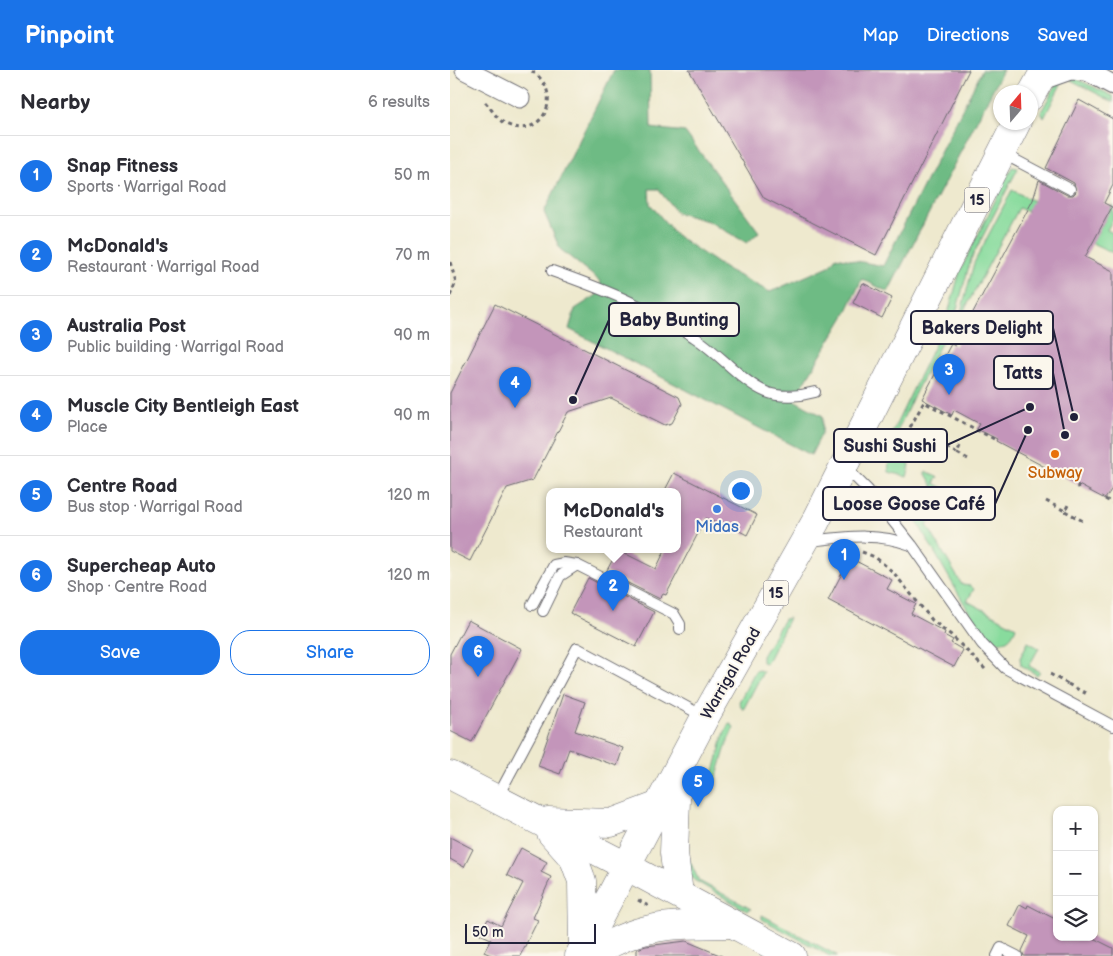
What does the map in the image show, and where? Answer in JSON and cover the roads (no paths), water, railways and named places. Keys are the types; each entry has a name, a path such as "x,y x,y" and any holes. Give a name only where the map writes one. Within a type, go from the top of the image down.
{"main road":[{"name":"Warrigal Road","path":"584,954 626,866 705,717 805,542 845,467 1013,130"},
{"path":"677,773 674,853 679,894"},
{"path":"450,775 679,894 792,956"},
{"path":"539,821 611,823 659,805"},
{"path":"539,821 574,859 582,881 584,954 655,926 733,924"}],"street":[{"path":"465,70 520,98"},
{"path":"1038,83 1070,70 1086,70 1113,85"}],"lane":[{"path":"1001,153 1070,189"},
{"path":"552,271 630,302 692,335 715,350 755,387 770,393 802,395 815,392"},
{"path":"845,467 868,490 912,545 982,644 1005,668 1113,726"},
{"path":"805,542 847,537 892,537 912,545"},
{"path":"532,605 554,565 564,563 577,565 674,614 680,624 680,629"},
{"path":"543,611 560,576 577,565"},
{"path":"496,799 577,648 705,717"},
{"path":"997,956 1001,948 1017,956"}],"place":[{"name":"Australia Post","path":"949,395"},
{"name":"Baby Bunting","path":"573,400"},
{"name":"Sushi Sushi","path":"1030,407"},
{"name":"Muscle City Bentleigh East","path":"515,408"},
{"name":"Bakers Delight","path":"1074,417"},
{"name":"Loose Goose Café","path":"1028,430"},
{"name":"Tatts","path":"1065,435"},
{"name":"Subway","path":"1055,454"},
{"name":"Midas","path":"717,509"},
{"name":"Snap Fitness","path":"844,580"},
{"name":"McDonald's","path":"613,611"},
{"name":"Supercheap Auto","path":"478,677"},
{"name":"Centre Road","path":"698,807"}]}
